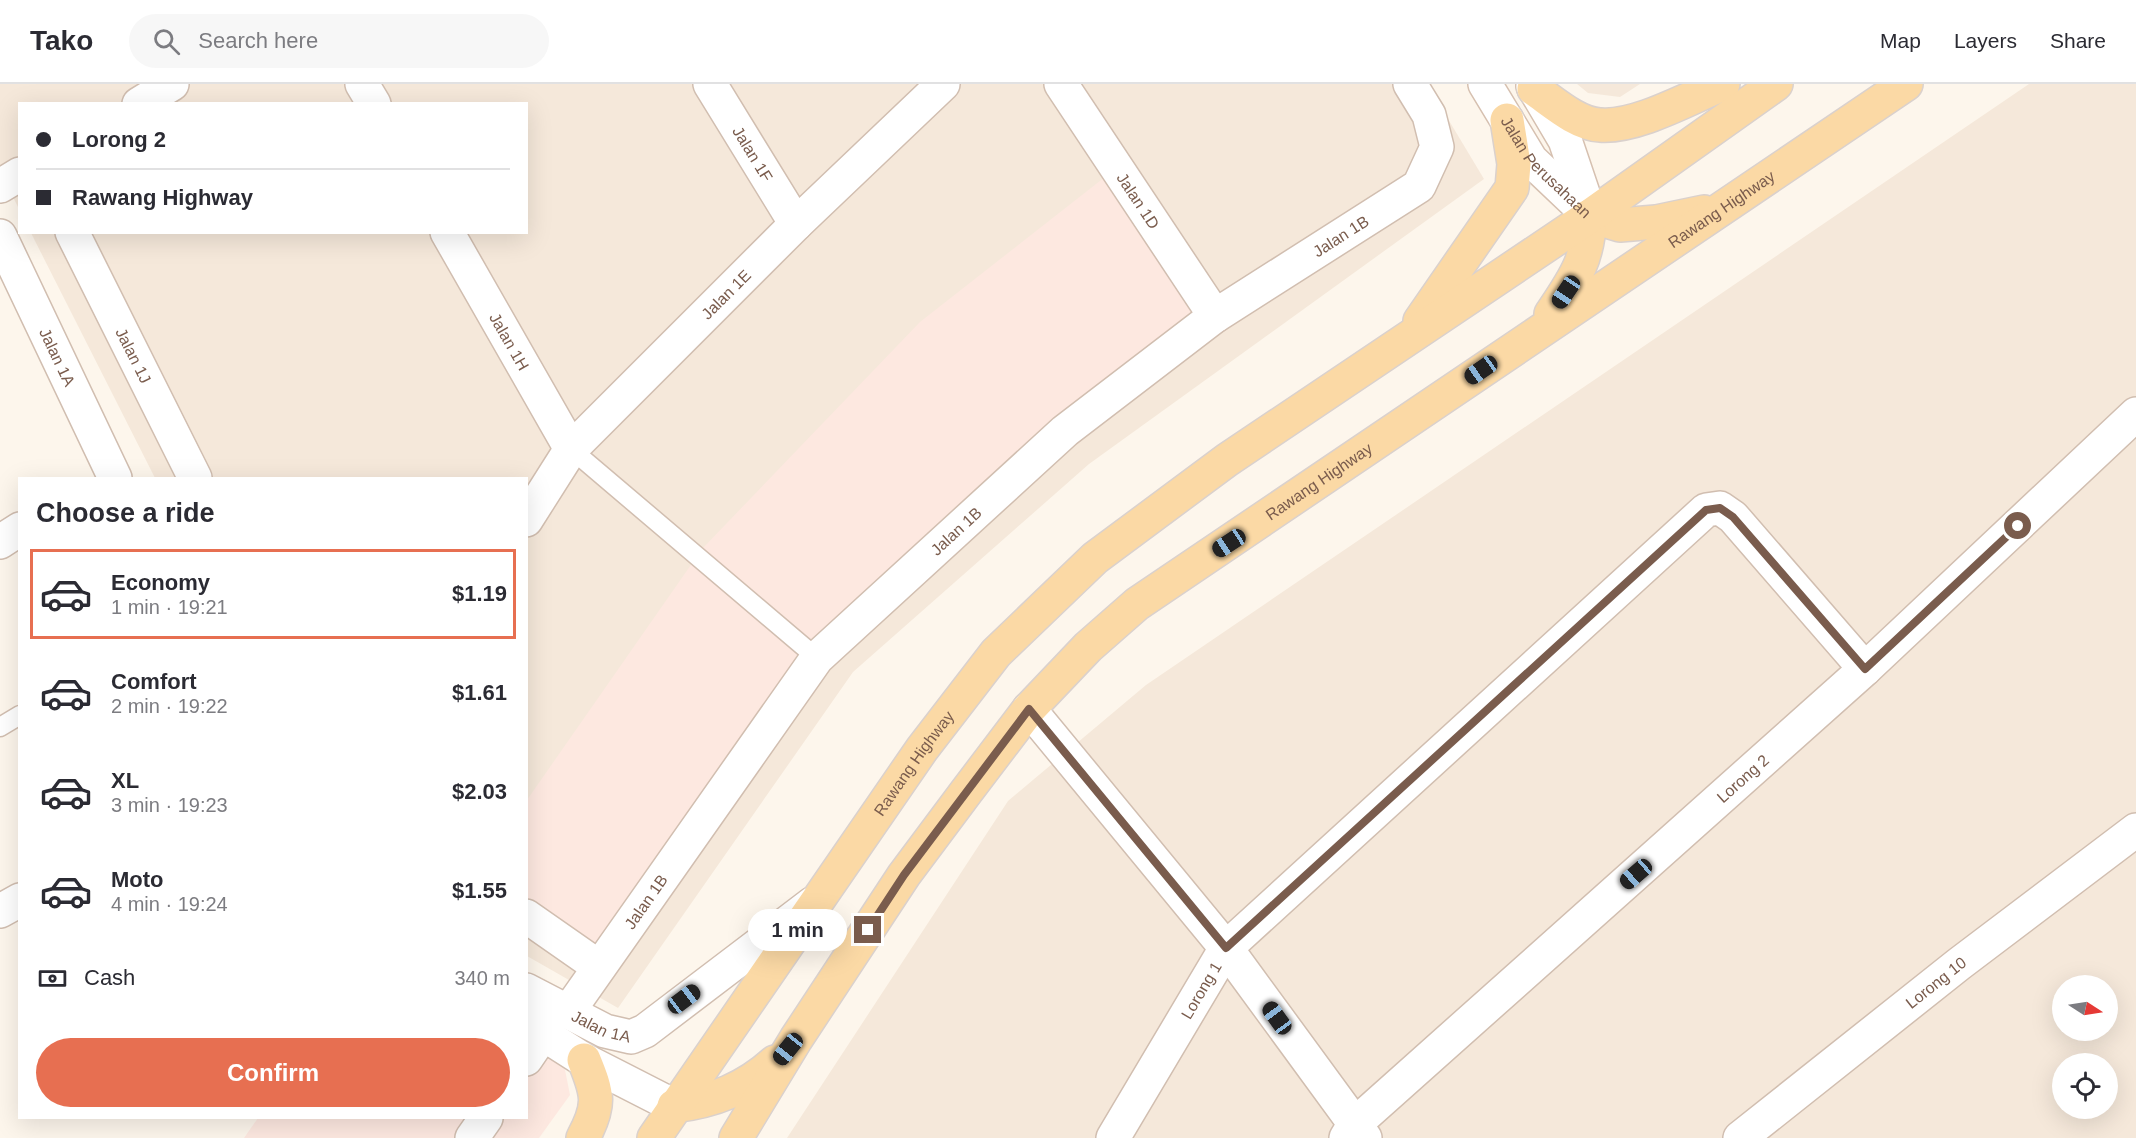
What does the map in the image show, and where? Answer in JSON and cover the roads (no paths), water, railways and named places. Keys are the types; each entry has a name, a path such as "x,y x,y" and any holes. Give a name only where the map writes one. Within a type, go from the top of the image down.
{"main road":[{"path":"1533,87 1571,114 1598,125 1622,123 1723,84"},
{"name":"Rawang Highway","path":"654,1138 902,776 996,653 1087,566 1227,460 1590,216 1776,84"},
{"name":"Rawang Highway","path":"736,1138 796,1039 904,875 1029,709 1088,647 1137,604 1906,84"},
{"path":"1406,340 1502,207 1512,188 1514,164 1507,120"},
{"path":"1540,330 1578,273 1588,244 1590,216 1620,225 1656,222 1720,208"},
{"path":"674,1106 697,1103 740,1088 780,1059 796,1039"},
{"path":"583,1138 595,1116 596,1095 584,1060"}],"street":[{"path":"142,102 172,84"},
{"path":"362,84 373,102"},
{"name":"Jalan 1F","path":"710,84 796,224"},
{"name":"Jalan 1E","path":"528,517 571,449 796,224 943,84"},
{"name":"Jalan 1D","path":"1061,84 1215,316"},
{"name":"Jalan 1B","path":"568,1012 817,657 1065,431 1215,316 1419,186 1437,147 1429,115 1410,84"},
{"name":"Jalan Perusahaan","path":"1485,84 1531,160 1590,216"},
{"name":"Jalan Perusahaan","path":"1533,87 1565,140 1590,216"},
{"path":"0,186 18,175"},
{"name":"Jalan 1J","path":"73,234 194,477"},
{"name":"Jalan 1H","path":"448,234 571,449"},
{"name":"Jalan 1A","path":"0,236 107,476"},
{"name":"Lorong 2","path":"1355,1134 1865,669 2136,414"},
{"name":"Lorong 1","path":"1113,1138 1226,948 1706,510 1720,508 1733,517 1865,669"},
{"path":"0,542 18,530"},
{"path":"1029,709 1226,948 1355,1134"},
{"name":"Lorong 10","path":"1740,1138 1959,964 2136,830"},
{"name":"Jalan 1A","path":"528,991 605,1031 631,1037 645,1031 818,900"},
{"path":"0,911 18,901"},
{"path":"528,917 599,967"},
{"name":"Jalan 1A","path":"532,1038 584,1060 674,1106"},
{"path":"472,1138 485,1119"}],"lane":[{"path":"571,449 817,657"},
{"path":"0,727 18,716"}]}
